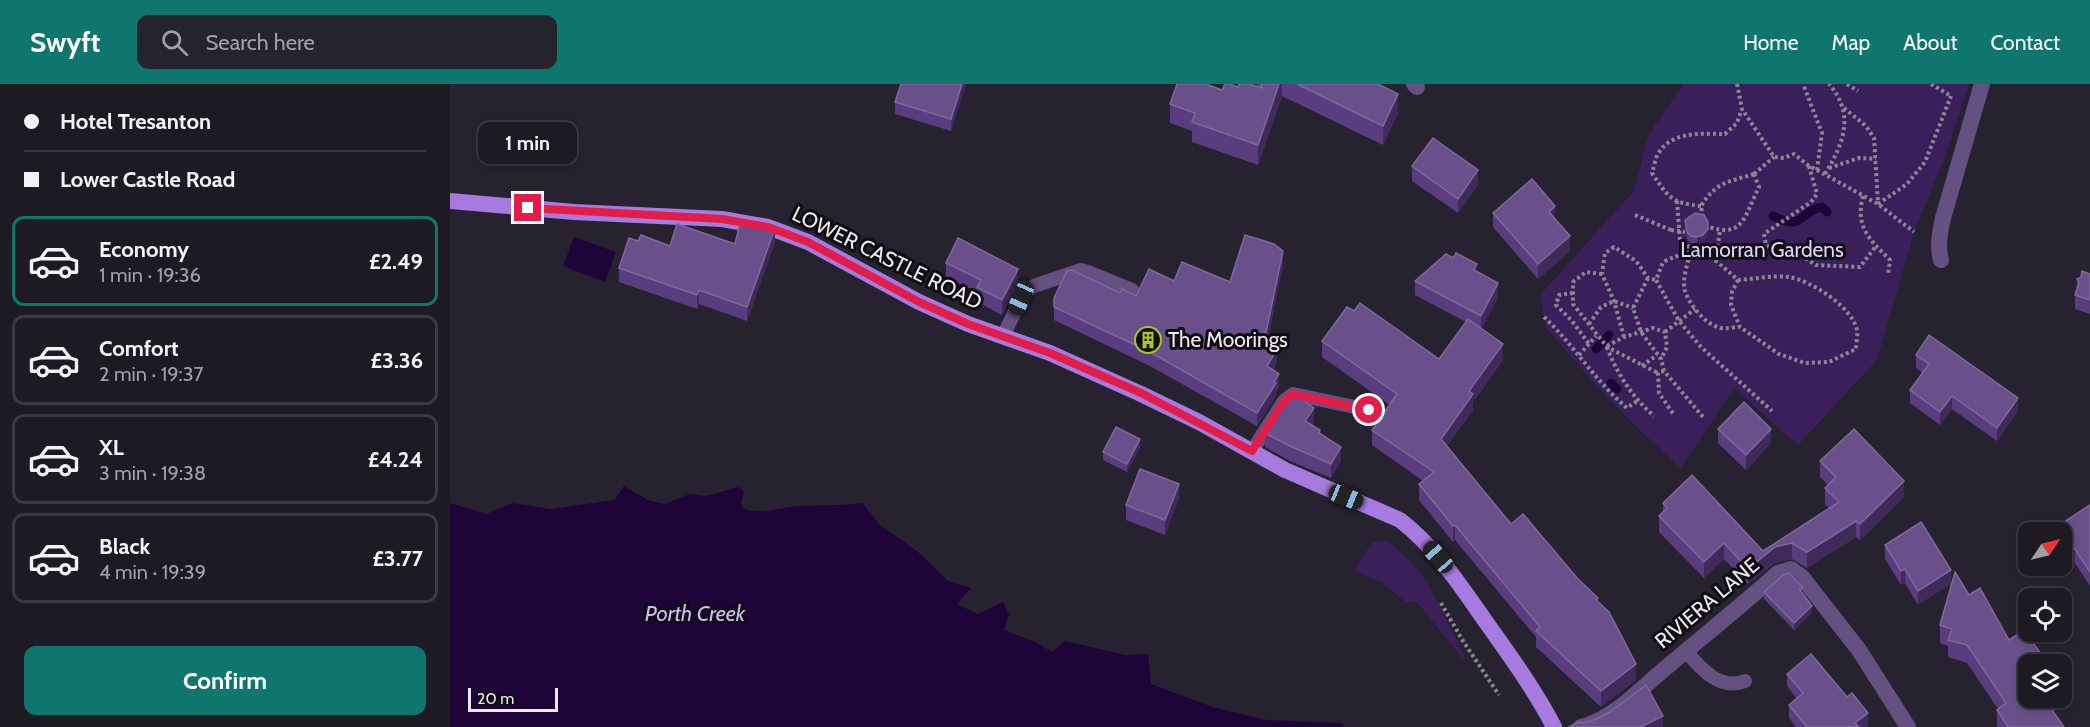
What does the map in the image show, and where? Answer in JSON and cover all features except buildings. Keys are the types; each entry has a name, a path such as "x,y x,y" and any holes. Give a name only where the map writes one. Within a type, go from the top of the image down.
{"main road":[{"name":"LOWER CASTLE ROAD","path":"450,201 574,212 722,219 768,227 808,242 919,302 1050,353 1141,393 1285,470 1400,520 1419,536 1456,580 1538,697 1554,727"}],"street":[{"path":"1941,260 1939,237 1943,218 1982,84"},
{"name":"RIVIERA LANE","path":"1581,727 1594,722 1619,706 1778,573 1791,570 1802,577 1859,650 1908,727"}],"lane":[{"path":"1003,336 1024,293 1034,286 1081,270 1132,290"},
{"path":"1252,451 1284,401 1293,394 1369,410"},
{"path":"1686,651 1697,665 1721,683 1737,684 1745,681"}],"path":[{"path":"1737,84 1742,109 1774,157"},
{"path":"1803,84 1822,133 1817,170"},
{"path":"1829,84 1844,108 1866,126 1874,138 1878,204"},
{"path":"1847,84 1858,91"},
{"path":"1931,84 1951,96"},
{"path":"1878,204 1907,184 1925,162 1953,90"},
{"path":"1825,174 1843,139 1844,108"},
{"path":"1701,206 1682,204 1666,193 1652,173 1659,153 1676,138 1697,133 1725,134 1737,123 1742,109"},
{"path":"1754,174 1759,187 1745,219 1735,229 1719,231 1704,225 1701,206 1710,191 1726,182 1754,174 1774,157 1784,158 1794,154 1809,166 1878,204 1914,232"},
{"path":"1829,168 1859,158 1876,159"},
{"path":"1809,166 1816,194 1811,202 1764,234 1766,245 1782,255 1802,256 1816,265 1860,267 1876,246"},
{"path":"1863,196 1860,209 1862,227 1890,260 1888,275"},
{"path":"1677,200 1680,240 1697,253"},
{"path":"1635,215 1671,230 1685,232"},
{"path":"1708,255 1718,244 1719,231"},
{"path":"1624,337 1614,301 1602,274 1605,253 1614,247 1636,261 1648,278 1656,280 1679,321 1701,347 1772,411"},
{"path":"1656,280 1663,262 1678,255 1697,253 1708,255 1738,280 1787,277 1803,281 1818,289 1848,312 1857,331 1856,349 1829,362 1805,363 1779,354 1740,327 1731,305 1732,292 1738,280"},
{"path":"1690,254 1686,267 1684,290 1695,309 1716,326 1740,327"},
{"path":"1602,274 1586,272 1573,282 1573,304 1596,336 1607,347 1658,373 1664,371"},
{"path":"1648,278 1633,308 1641,332 1659,357 1664,371 1703,417"},
{"path":"1573,293 1559,295 1556,305 1572,321 1589,344"},
{"path":"1589,324 1601,308 1614,301 1633,308"},
{"path":"1665,332 1695,309"},
{"path":"1544,317 1615,398 1627,408 1637,401"},
{"path":"1607,347 1624,337 1653,328 1665,332"},
{"path":"1642,366 1659,357 1667,347 1665,332"},
{"path":"1579,355 1596,336"},
{"path":"1607,347 1612,362 1637,401 1654,416"},
{"path":"1658,373 1659,393 1674,415"}],"green space":[{"name":"Lamorran Gardens","path":"1683,84 1969,84 1944,160 1914,232 1877,360 1798,445 1734,388 1681,468 1606,396 1546,328 1540,295 1634,191 1648,136"},
{"path":"1388,541 1418,569 1437,600 1465,657 1463,659 1416,601 1407,603 1381,582 1354,571 1372,542"}],"water":[{"path":"574,237 616,252 605,282 563,266"},
{"name":"Porth Creek","path":"624,486 648,500 664,504 690,494 706,496 739,487 744,492 741,503 744,509 752,511 862,503 880,525 917,551 948,581 971,588 957,604 978,614 1003,602 1009,614 1004,630 1035,642 1052,652 1065,641 1125,655 1148,654 1151,684 1213,707 1266,720 1342,723 1345,727 450,727 450,503 487,514 512,503 551,509 614,500"}],"waterway":[{"path":"1773,216 1791,222 1800,219 1814,209 1822,207 1827,212"},
{"path":"1596,349 1609,335"},
{"path":"1611,383 1617,389"}],"place":[{"name":"The Moorings","path":"1148,340"}],"route":[{"path":"528,208 722,219 768,227 808,242 870,277 968,324 1050,353 1141,393 1252,451 1284,401 1293,394 1369,410"}]}
